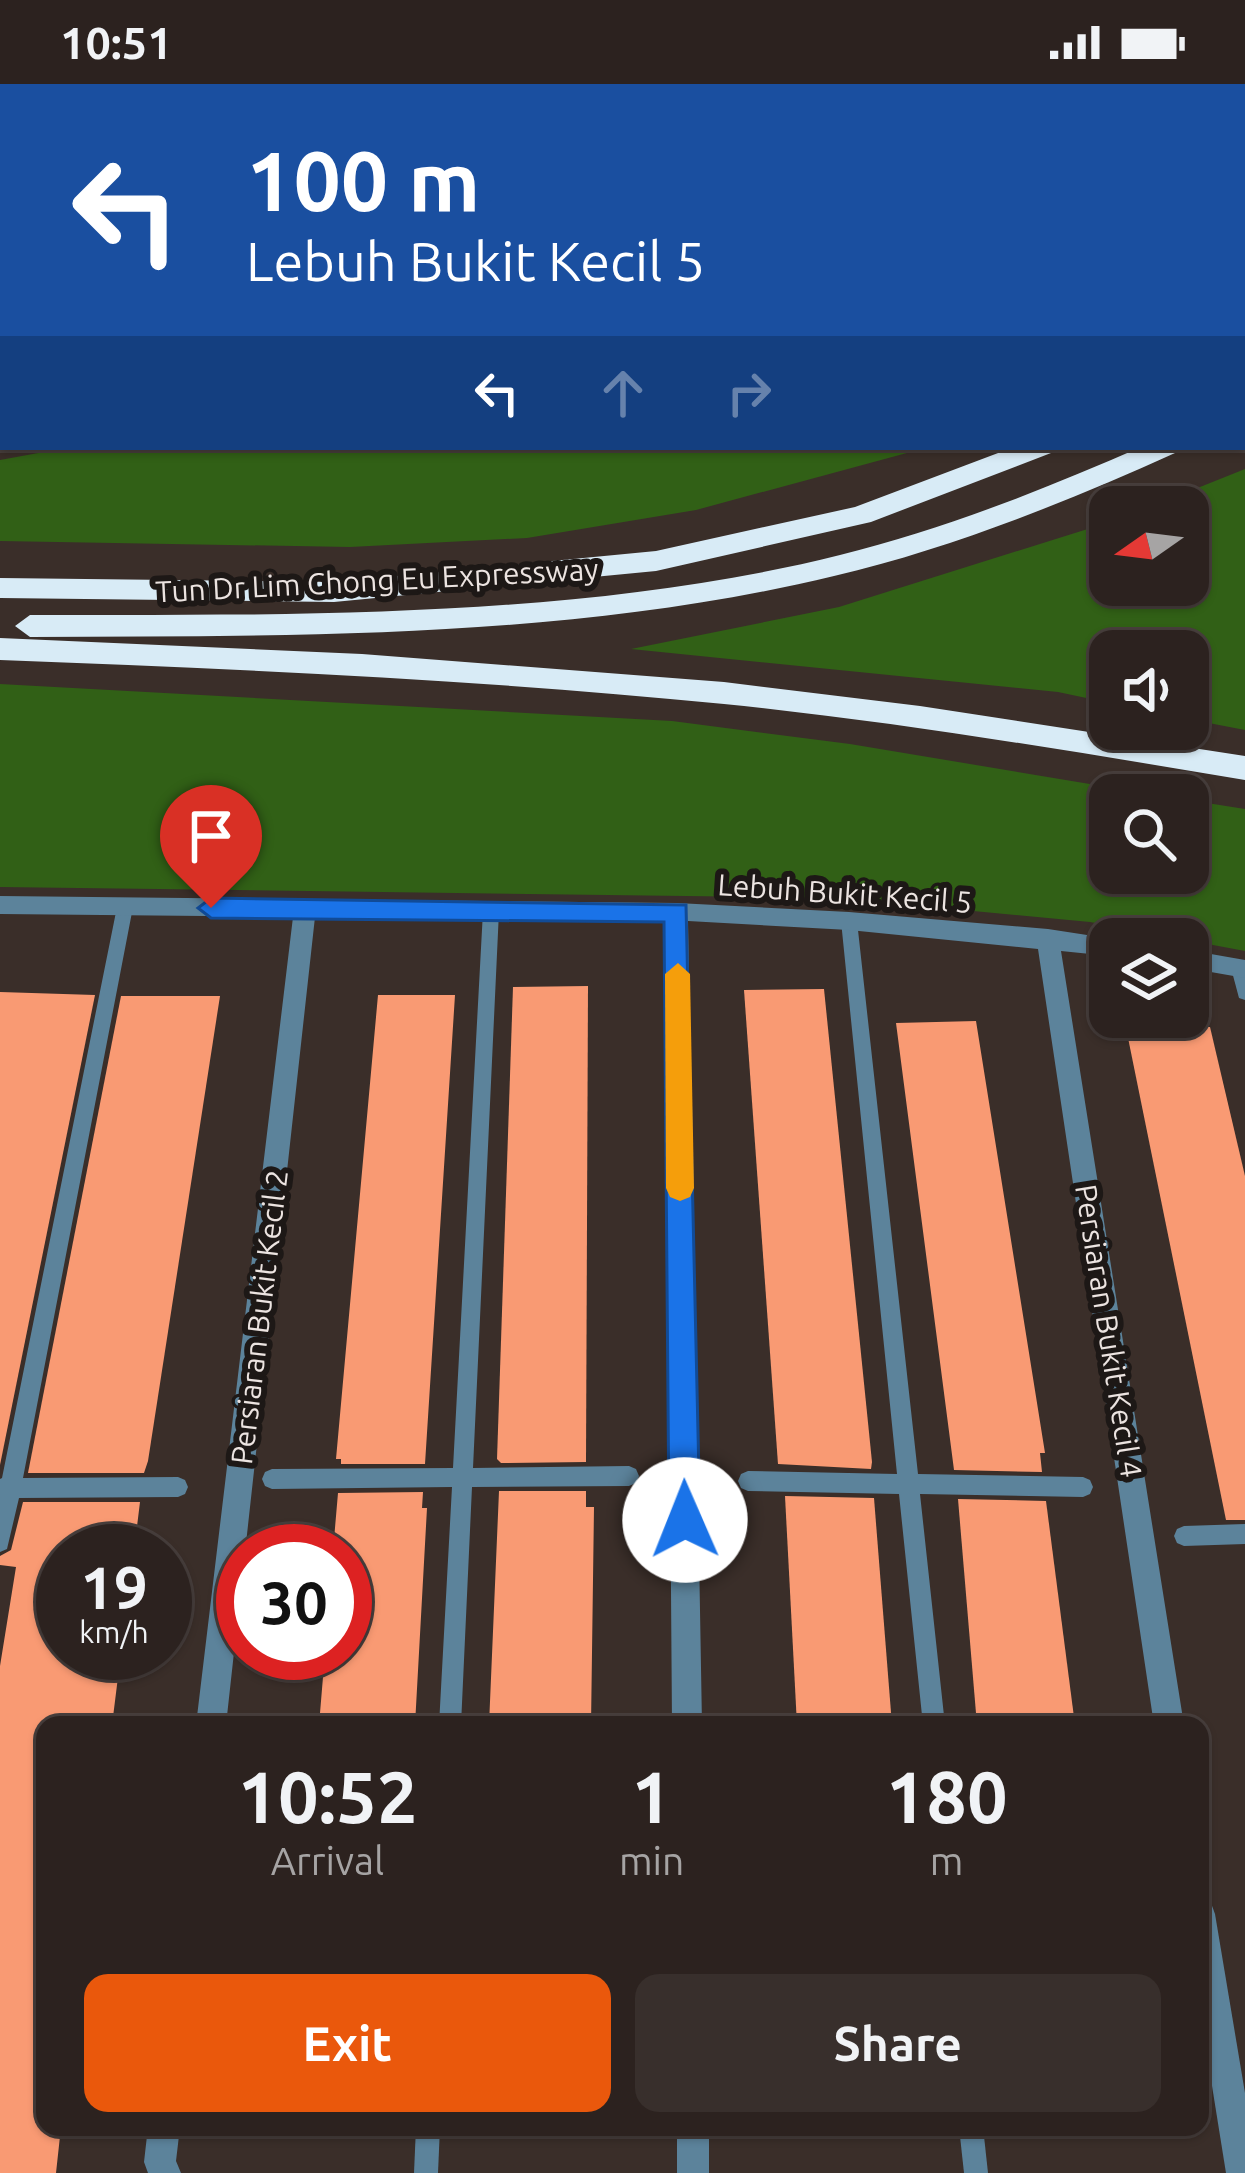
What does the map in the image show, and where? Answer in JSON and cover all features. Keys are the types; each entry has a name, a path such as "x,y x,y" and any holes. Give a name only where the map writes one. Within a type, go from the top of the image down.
{"highway":[{"name":"Tun Dr Lim Chong Eu Expressway","path":"0,588 334,592 632,564 776,537 861,515 1033,450"},
{"name":"Tun Dr Lim Chong Eu Expressway","path":"0,626 227,626 472,614 725,588 833,565 958,529 1158,450"},
{"path":"0,649 403,667 725,693 931,718 1245,768"}],"street":[{"name":"Lebuh Bukit Kecil 5","path":"0,905 677,912 849,921 1089,944"},
{"name":"Persiaran Bukit Kecil 2","path":"213,1716 305,909"},
{"path":"677,912 687,1716"},
{"name":"Persiaran Bukit Kecil 4","path":"1048,938 1168,1716"},
{"path":"1209,963 1242,969"},
{"path":"1209,1970 1242,2173"},
{"path":"163,2136 160,2162 166,2173"},
{"path":"693,2136 693,2173"}],"lane":[{"path":"0,1542 5,1488 125,907"},
{"path":"450,1716 490,911"},
{"path":"849,921 933,1716"},
{"path":"1242,969 1245,993"},
{"path":"272,1479 629,1476"},
{"path":"748,1481 1082,1487"},
{"path":"5,1488 178,1486"},
{"path":"1184,1536 1245,1534"},
{"path":"426,2173 428,2136"},
{"path":"972,2136 976,2173"}],"green space":[{"path":"55,450 918,450 696,510 527,538 350,547 0,541 0,460"},
{"path":"1245,469 1245,730 1209,723 1209,630 1089,630 1089,699 631,649 839,607 1089,529 1089,606 1209,606 1209,486 1202,486"},
{"path":"0,684 672,721 850,744 1089,784 1089,894 1209,894 1209,803 1245,809 1245,951 1209,944 1209,918 1089,918 1089,922 836,898 0,887"}],"building":[{"path":"588,986 586,1462 501,1463 497,1459 513,987"},
{"path":"824,989 871,1469 778,1464 744,990"},
{"path":"0,992 95,995 0,1465"},
{"path":"378,995 455,995 425,1464 341,1464 336,1459"},
{"path":"121,996 220,996 148,1461 144,1473 28,1473"},
{"path":"976,1021 1045,1453 1040,1453 1042,1472 954,1470 896,1023"},
{"path":"1209,1027 1245,1176 1245,1520 1226,1520 1128,1038 1209,1038"},
{"path":"499,1491 586,1491 586,1507 594,1507 591,1716 489,1716"},
{"path":"423,1492 422,1508 427,1508 415,1716 320,1716 323,1680 372,1680 372,1524 335,1524 338,1493"},
{"path":"785,1496 874,1498 891,1716 797,1716"},
{"path":"958,1499 1046,1501 1074,1716 976,1716"},
{"path":"23,1502 140,1502 137,1524 36,1524 36,1680 118,1680 113,1716 36,1716 36,2136 60,2136 56,2173 0,2173 0,1666 16,1567 0,1565 0,1556 11,1550"}],"slow traffic":[{"path":"678,974 680,1188"}],"route":[{"path":"211,908 677,912 685,1520"}]}
